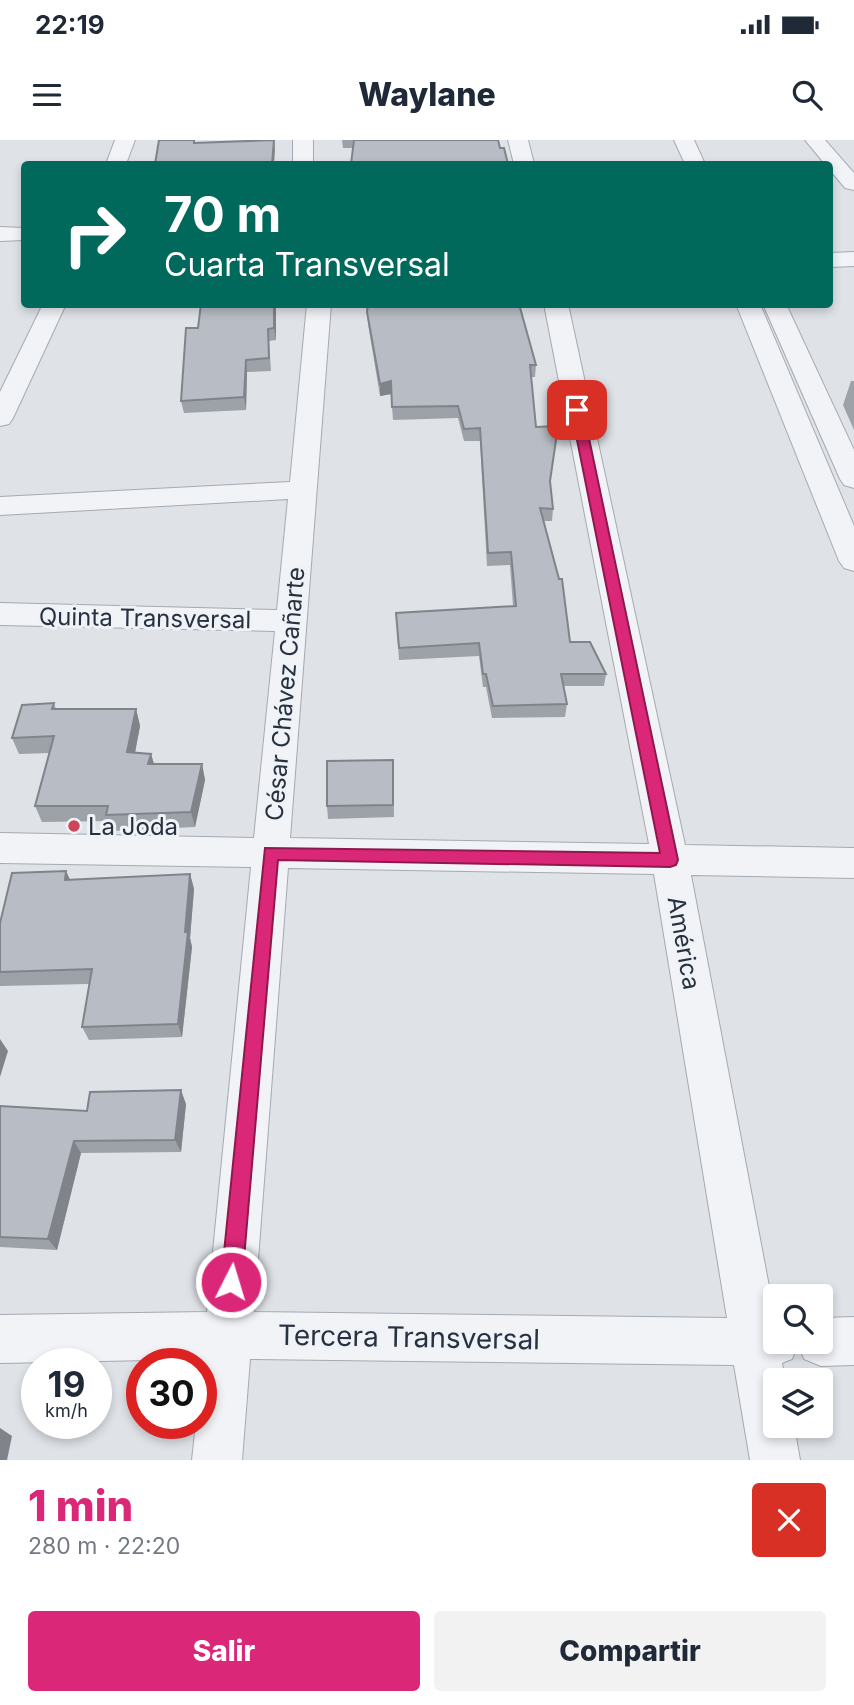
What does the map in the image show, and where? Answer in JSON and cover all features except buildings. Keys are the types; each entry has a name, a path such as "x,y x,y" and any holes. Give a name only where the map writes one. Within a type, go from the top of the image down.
{"street":[{"path":"117,161 125,140"},
{"path":"303,140 303,161"},
{"path":"518,140 523,161"},
{"path":"684,140 694,161"},
{"path":"815,140 853,183"},
{"path":"833,185 853,183"},
{"path":"0,234 21,234"},
{"path":"833,260 854,258"},
{"path":"0,418 53,308"},
{"name":"César Chávez Cañarte","path":"217,1460 319,308"},
{"name":"América","path":"557,308 670,860 763,1337"},
{"path":"750,308 854,561"},
{"path":"776,308 829,394 854,479"},
{"path":"786,396 829,394"},
{"path":"0,506 303,490"},
{"name":"Quinta Transversal","path":"0,614 291,621"},
{"path":"0,848 854,863"},
{"name":"Tercera Transversal","path":"0,1339 226,1335 763,1342"},
{"path":"833,1342 854,1342"},
{"name":"América","path":"765,1354 775,1460"}],"place":[{"name":"La Joda","path":"74,826"}],"route":[{"path":"231,1282 270,853 670,860 577,410"}]}
